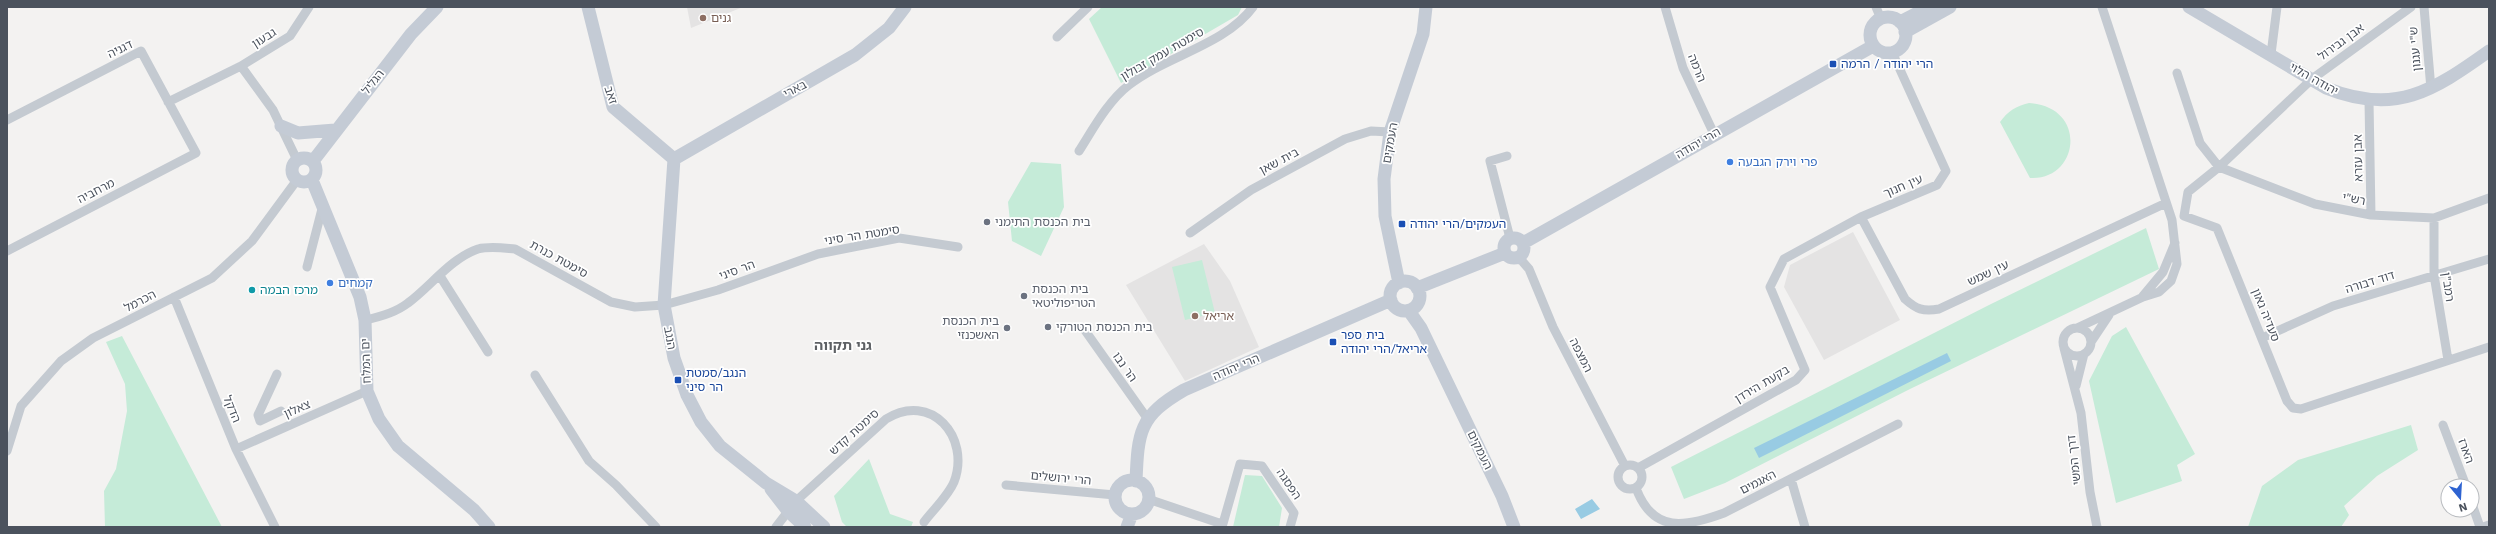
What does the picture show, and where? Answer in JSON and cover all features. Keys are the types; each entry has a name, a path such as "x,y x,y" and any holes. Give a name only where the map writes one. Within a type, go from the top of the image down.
{"street":[{"name":"גבעון","path":"168,102 241,66 290,36 309,7"},
{"name":"הגליל","path":"313,161 335,130 411,34 437,7"},
{"name":"זאב","path":"588,7 613,107 674,159"},
{"name":"בארי","path":"674,159 855,55 889,28 905,7"},
{"path":"1057,38 1088,7"},
{"name":"סימטת עמק זבולון","path":"1079,151 1104,113 1128,85 1220,34 1245,18 1253,7"},
{"name":"העמקים","path":"1399,283 1390,246 1385,216 1384,179 1390,132 1423,34 1426,7"},
{"name":"הרמה","path":"1665,7 1683,68 1714,134"},
{"path":"1903,27 1888,17 1878,13 1871,30 1873,46 1881,52 1892,52 1902,45 1903,27 1929,7"},
{"path":"1903,27 1950,7"},
{"path":"2102,7 2172,220 2175,243 2163,272 2143,297 2110,314 2065,334 2064,348 2071,355 2084,354 2110,314"},
{"name":"יהודה הלוי","path":"2189,7 2271,54 2326,88 2349,97 2370,101 2394,99 2431,89 2489,51"},
{"path":"2271,54 2277,7"},
{"name":"אבן גבירול","path":"2219,167 2312,79 2411,7"},
{"name":"ש\"י עגנון","path":"2424,7 2431,89"},
{"name":"הרי יהודה","path":"1524,243 1714,134 1873,46"},
{"name":"דגניה","path":"7,120 141,51 196,153"},
{"name":"עין חנוך","path":"1776,273 1784,259 1861,217 1937,185 1946,171 1892,52"},
{"path":"241,66 273,110 281,126 297,160 292,172 297,180 306,182 312,180 317,169 313,161 305,158 297,160"},
{"path":"2177,73 2200,143 2219,167"},
{"name":"אבן עזרא","path":"2370,101 2371,215"},
{"path":"281,126 298,133 335,130"},
{"name":"בית שאן","path":"1190,234 1251,190 1345,139 1371,131 1390,132"},
{"name":"מרחביה","path":"7,251 196,153"},
{"path":"1507,156 1490,161 1510,238 1504,247 1511,256"},
{"name":"הנגב","path":"674,159 664,304 674,358 687,395 701,422 720,446 792,506 824,527"},
{"name":"רש\"י","path":"2219,167 2315,204 2371,215 2434,218 2489,198"},
{"name":"סעדיה גאון","path":"2219,167 2188,192 2184,216 2217,228 2287,401 2293,408 2301,409 2489,347"},
{"name":"הכרמל","path":"7,451 21,406 61,361 93,338 212,278 252,241 297,180"},
{"name":"ים המלח","path":"312,180 322,209 360,297 365,320 367,391 379,419 398,446 474,510 489,527"},
{"name":"עין שמש","path":"1861,217 1905,299 1916,309 1927,312 1939,309 2166,203"},
{"path":"307,267 322,209"},
{"name":"רמב\"ן","path":"2434,218 2434,275 2448,360"},
{"name":"סימטת הר סיני","path":"818,254 899,238 958,247"},
{"path":"1417,288 1511,256 1523,254 1524,243 1519,239 1510,238"},
{"name":"סימטת כנרת","path":"365,320 385,316 407,304 461,258 478,249 497,247 515,249 611,302 635,307 664,304"},
{"name":"הר סיני","path":"664,304 718,290 818,254"},
{"name":"המצפה","path":"1511,256 1522,261 1529,269 1553,327 1625,466"},
{"name":"דוד דבורה","path":"2262,338 2333,306 2489,260"},
{"name":"בקעת הירדן","path":"1638,468 1796,380 1805,370 1770,287 1776,273"},
{"path":"440,276 488,352"},
{"path":"1409,282 1417,288 1419,302 1409,311 1399,310 1391,300 1392,289 1399,283 1409,282"},
{"name":"הדקל","path":"174,297 236,449 275,527"},
{"name":"הרי יהודה","path":"1136,481 1139,437 1147,418 1164,402 1184,390 1391,300"},
{"name":"העמקים","path":"1409,311 1425,335 1502,496 1514,527"},
{"path":"2077,328 2089,334 2091,342"},
{"name":"הר נבו","path":"1084,329 1147,418"},
{"name":"דרך המשי","path":"2064,348 2075,391 2097,527"},
{"name":"דרך המשי","path":"2075,391 2084,354"},
{"path":"264,437 258,415 277,374"},
{"path":"535,375 588,461 616,485 656,527"},
{"name":"צאלון","path":"236,449 367,391"},
{"name":"סימטת קדש","path":"776,527 792,506 886,419 895,413 910,409 924,411 938,417 947,427 956,446 958,460 954,483 924,522"},
{"path":"260,421 281,411"},
{"name":"האגמים","path":"1636,488 1643,504 1656,518 1679,525 1696,522 1724,513 1898,424"},
{"name":"הארז","path":"2443,425 2463,478"},
{"name":"הפסגה","path":"1148,499 1222,525 1240,464 1262,466 1294,513 1290,527"},
{"path":"1632,465 1638,468 1642,479 1636,488 1627,489 1618,482 1619,472 1625,466 1632,465"},
{"path":"1790,479 1805,527"},
{"path":"1136,481 1144,485 1148,499 1143,510 1132,514 1121,510 1117,506 1115,495 1120,485 1124,482 1136,481"},
{"name":"הרי ירושלים","path":"1006,485 1115,495"},
{"name":"הנגב","path":"792,506 805,527"},
{"path":"1126,527 1132,514"},
{"path":"2482,527 2489,525"}],"shaded area":[{"name":"גנים","path":"687,7 743,7 691,28"},
{"path":"1853,232 1900,320 1824,360 1784,287 1790,265"},
{"name":"אריאל","path":"1204,244 1230,281 1259,347 1185,381 1126,285"}],"green space":[{"path":"1102,7 1242,7 1238,15 1121,83 1089,19"},
{"path":"2029,103 2048,107 2061,117 2069,129 2070,143 2067,157 2059,168 2046,176 2030,178 2000,122 2013,110"},
{"path":"1031,162 1061,164 1064,207 1041,256 1012,241 1008,202"},
{"path":"2146,228 2159,269 1910,389 1725,483 1684,499 1671,467 1989,305"},
{"path":"1202,260 1215,313 1185,320 1172,267"},
{"path":"2126,327 2195,454 2177,465 2182,481 2116,503 2089,381 2112,336"},
{"path":"122,336 222,527 105,527 104,491 116,469 127,411 125,384 106,342"},
{"path":"2411,425 2418,450 2377,476 2344,506 2349,515 2341,527 2248,527 2262,486 2298,460"},
{"path":"869,459 890,514 913,522 911,527 847,527 842,522 834,496"},
{"path":"1245,475 1262,476 1282,508 1279,527 1233,527"}],"water":[{"path":"1947,353 1951,361 1759,458 1754,448"},
{"path":"1592,499 1600,509 1581,519 1575,509"}],"place":[{"name":"גנים","path":"703,18"},
{"name":"הרי יהודה / הרמה","path":"1833,64"},
{"name":"פרי וירק הגבעה","path":"1730,162"},
{"name":"בית הכנסת התימני","path":"987,222"},
{"name":"העמקים/הרי יהודה","path":"1402,224"},
{"name":"קמחים","path":"330,283"},
{"name":"מרכז הבמה","path":"252,290"},
{"name":"בית הכנסת הטריפוליטאי","path":"1024,296"},
{"name":"אריאל","path":"1195,316"},
{"name":"בית הכנסת הטורקי","path":"1048,327"},
{"name":"בית הכנסת האשכנזי","path":"1007,328"},
{"name":"בית ספר אריאל/הרי יהודה","path":"1333,342"},
{"name":"הנגב/סמטת הר סיני","path":"678,380"}],"district":[{"name":"גני תקווה","path":"843,345"}]}
